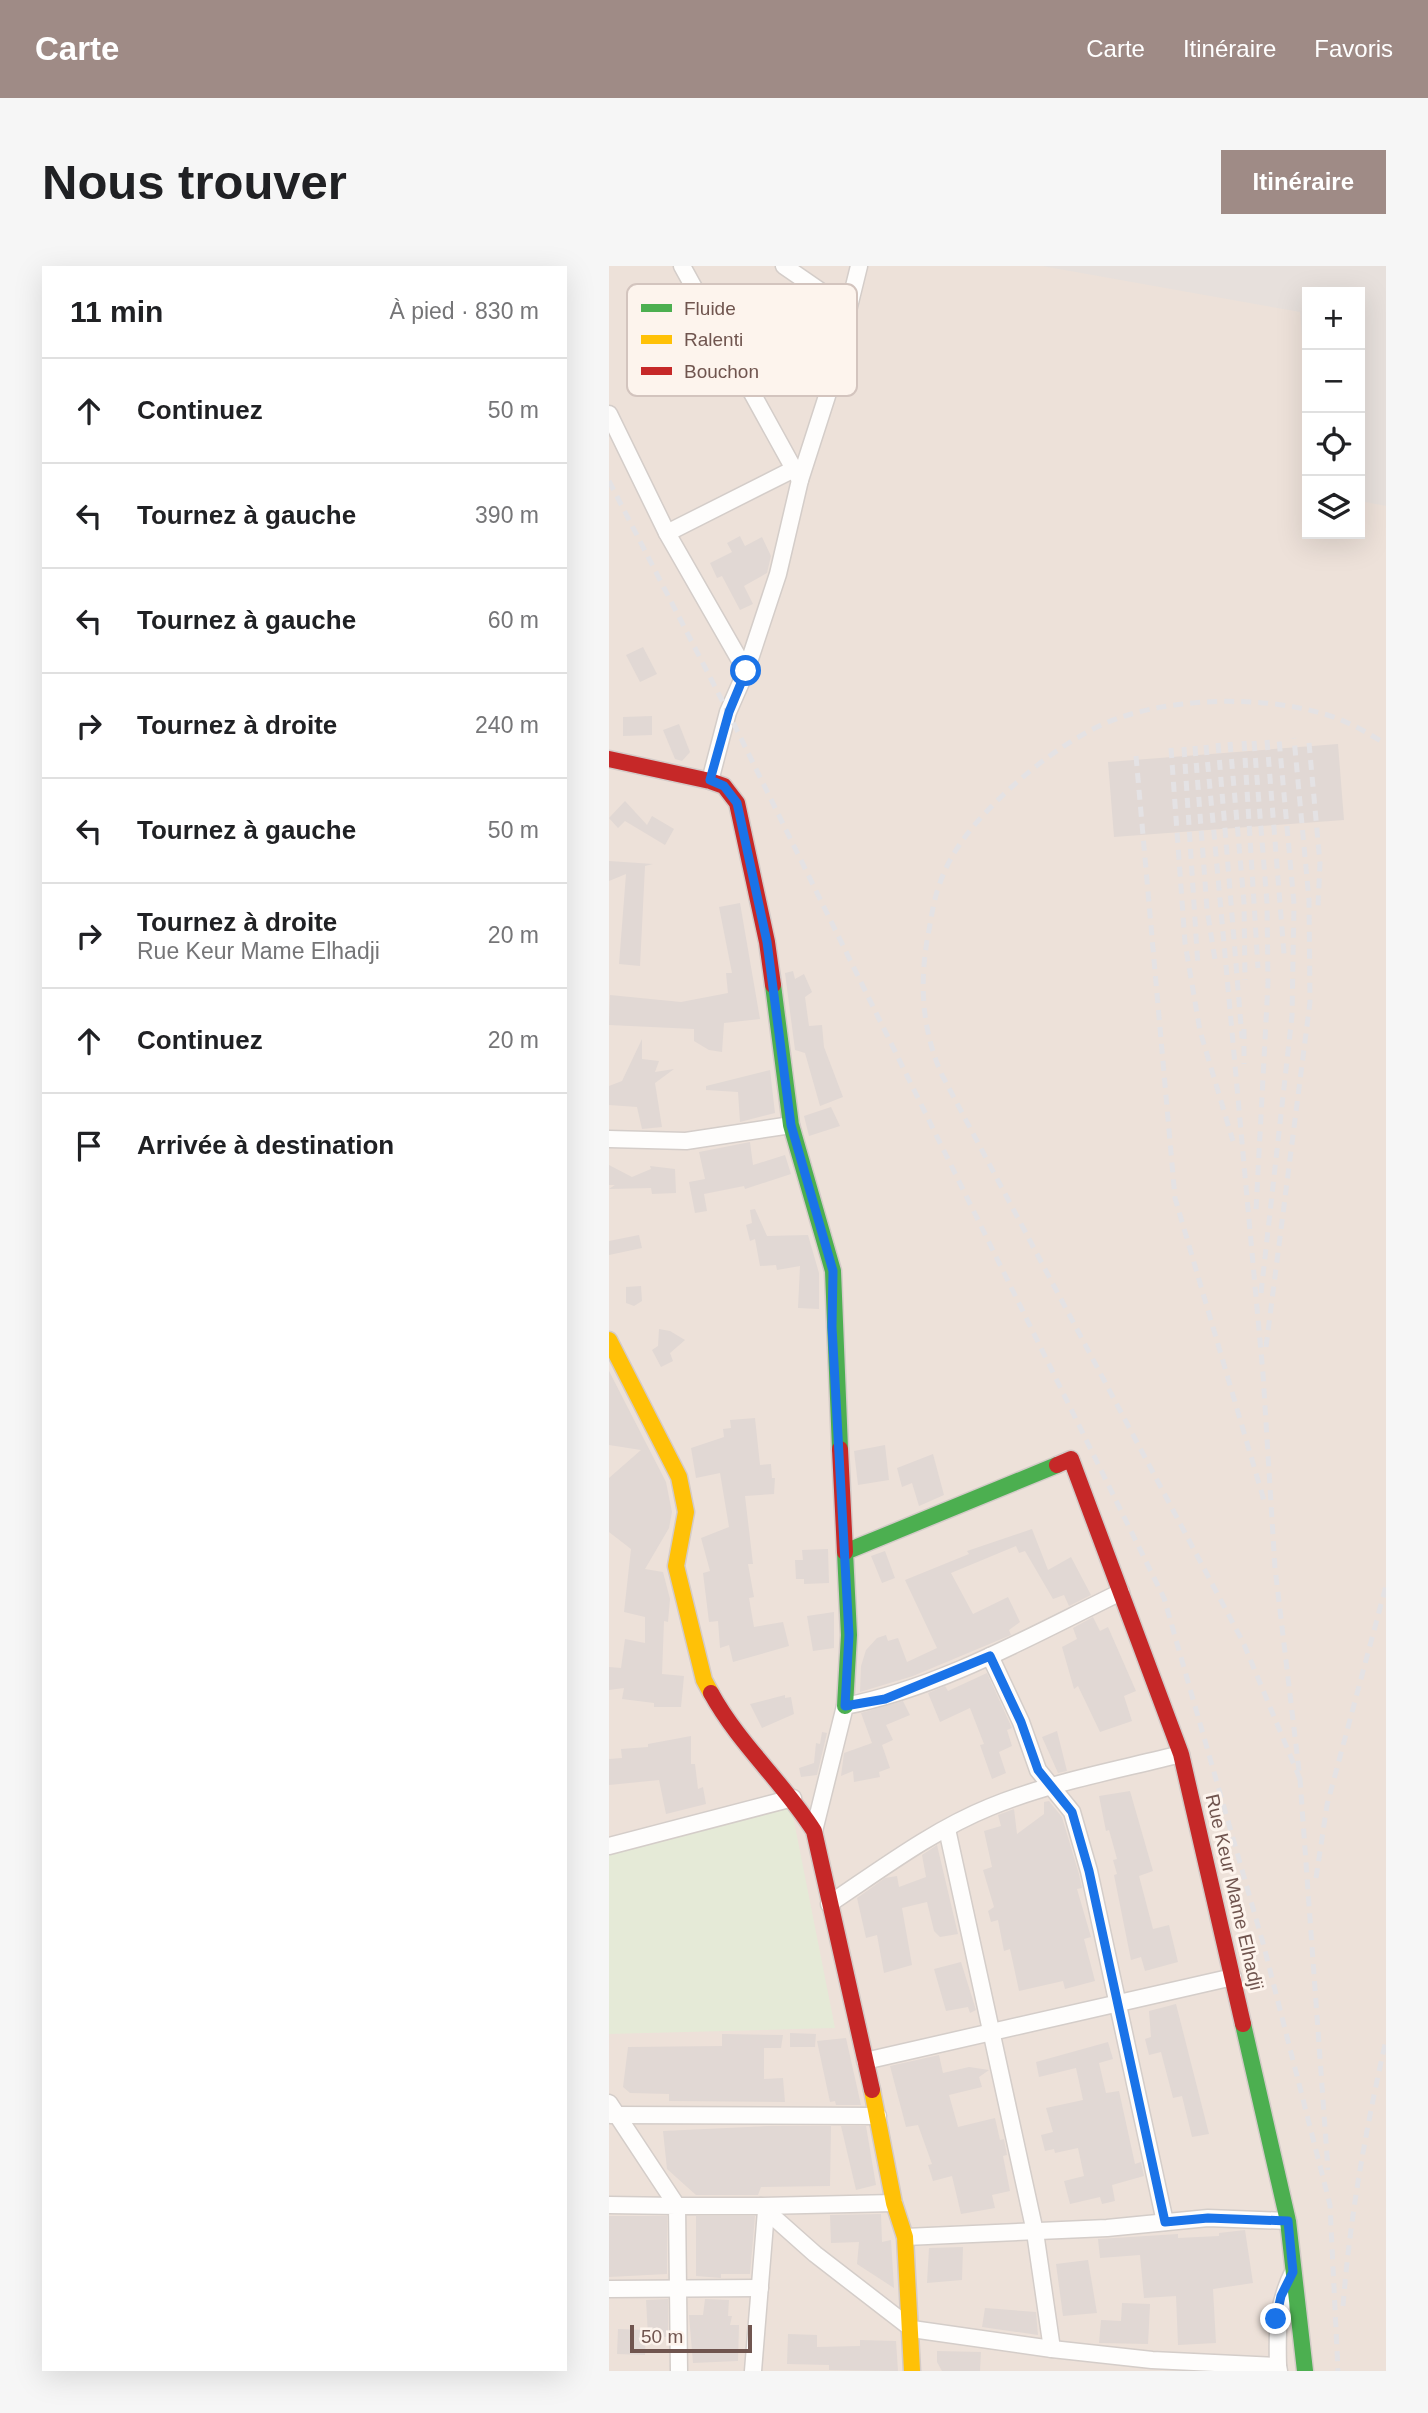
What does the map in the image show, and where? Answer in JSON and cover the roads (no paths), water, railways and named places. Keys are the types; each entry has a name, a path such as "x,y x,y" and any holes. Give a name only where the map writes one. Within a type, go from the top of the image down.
{"street":[{"path":"682,266 692,284"},
{"path":"784,266 810,284"},
{"path":"854,284 859,266"},
{"path":"753,396 796,475"},
{"path":"710,780 729,712 746,671 778,574 796,475 827,396"},
{"path":"609,414 667,533 746,671"},
{"path":"667,533 796,475"},
{"path":"609,759 710,780 724,786 737,803 767,942 791,1125 833,1271 832,1327 849,1635 845,1706 814,1832"},
{"path":"609,1139 686,1141 791,1125"},
{"path":"609,1340 679,1477 686,1513 676,1566 704,1680 729,1726 793,1798 814,1832 878,2116 894,2203 905,2237 912,2329 912,2371"},
{"name":"Rue Keur Mame Elhadji","path":"845,1552 1072,1459 1181,1754 1288,2221 1305,2371"},
{"path":"845,1706 885,1699 990,1656 1121,1592"},
{"path":"990,1656 1021,1722 1038,1770 1072,1812 1089,1871 1165,2222"},
{"path":"829,1904 947,1829 989,1807 1050,1787 1181,1754"},
{"path":"609,1846 793,1798"},
{"path":"947,1829 994,2032 1035,2232 1052,2349"},
{"path":"865,2061 1233,1978"},
{"path":"612,2111 878,2116"},
{"path":"612,2111 677,2206 679,2371"},
{"path":"609,2205 764,2209 894,2203"},
{"path":"753,2371 764,2209"},
{"path":"764,2209 815,2254 912,2329 1052,2349 1152,2360 1279,2368 1276,2319 1281,2296 1293,2272"},
{"path":"905,2237 1035,2232 1208,2218 1288,2221"},
{"path":"609,2289 760,2288"}],"railway":[{"path":"609,481 728,712 1164,1598 1263,1943 1330,2205 1338,2371"},
{"path":"1300,1779 1243,1642 942,1075 926,1022 924,967 938,889 951,859 965,837 992,806 1023,777 1057,751 1095,728 1147,710 1239,701 1269,703 1324,714 1348,723 1386,744"},
{"path":"1266,1347 1310,1002 1309,900 1294,738"},
{"path":"1261,1293 1292,1016 1294,904 1279,739"},
{"path":"1267,740 1284,954"},
{"path":"1244,741 1258,968"},
{"path":"1254,741 1267,903 1268,983 1256,1210"},
{"path":"1230,742 1244,903 1245,980"},
{"path":"1218,743 1242,1038"},
{"path":"1309,743 1320,863 1318,907"},
{"path":"1206,745 1263,1374 1275,1568 1300,1779 1328,2170"},
{"path":"1195,746 1207,909 1216,966"},
{"path":"1184,747 1198,967"},
{"path":"1171,748 1185,943 1200,1031 1233,1141"},
{"path":"1136,756 1175,1198 1265,1504"},
{"path":"1244,1029 1244,1064"},
{"path":"1316,1878 1327,1805 1386,1586"},
{"path":"1343,2306 1360,2172 1386,2040"}]}
